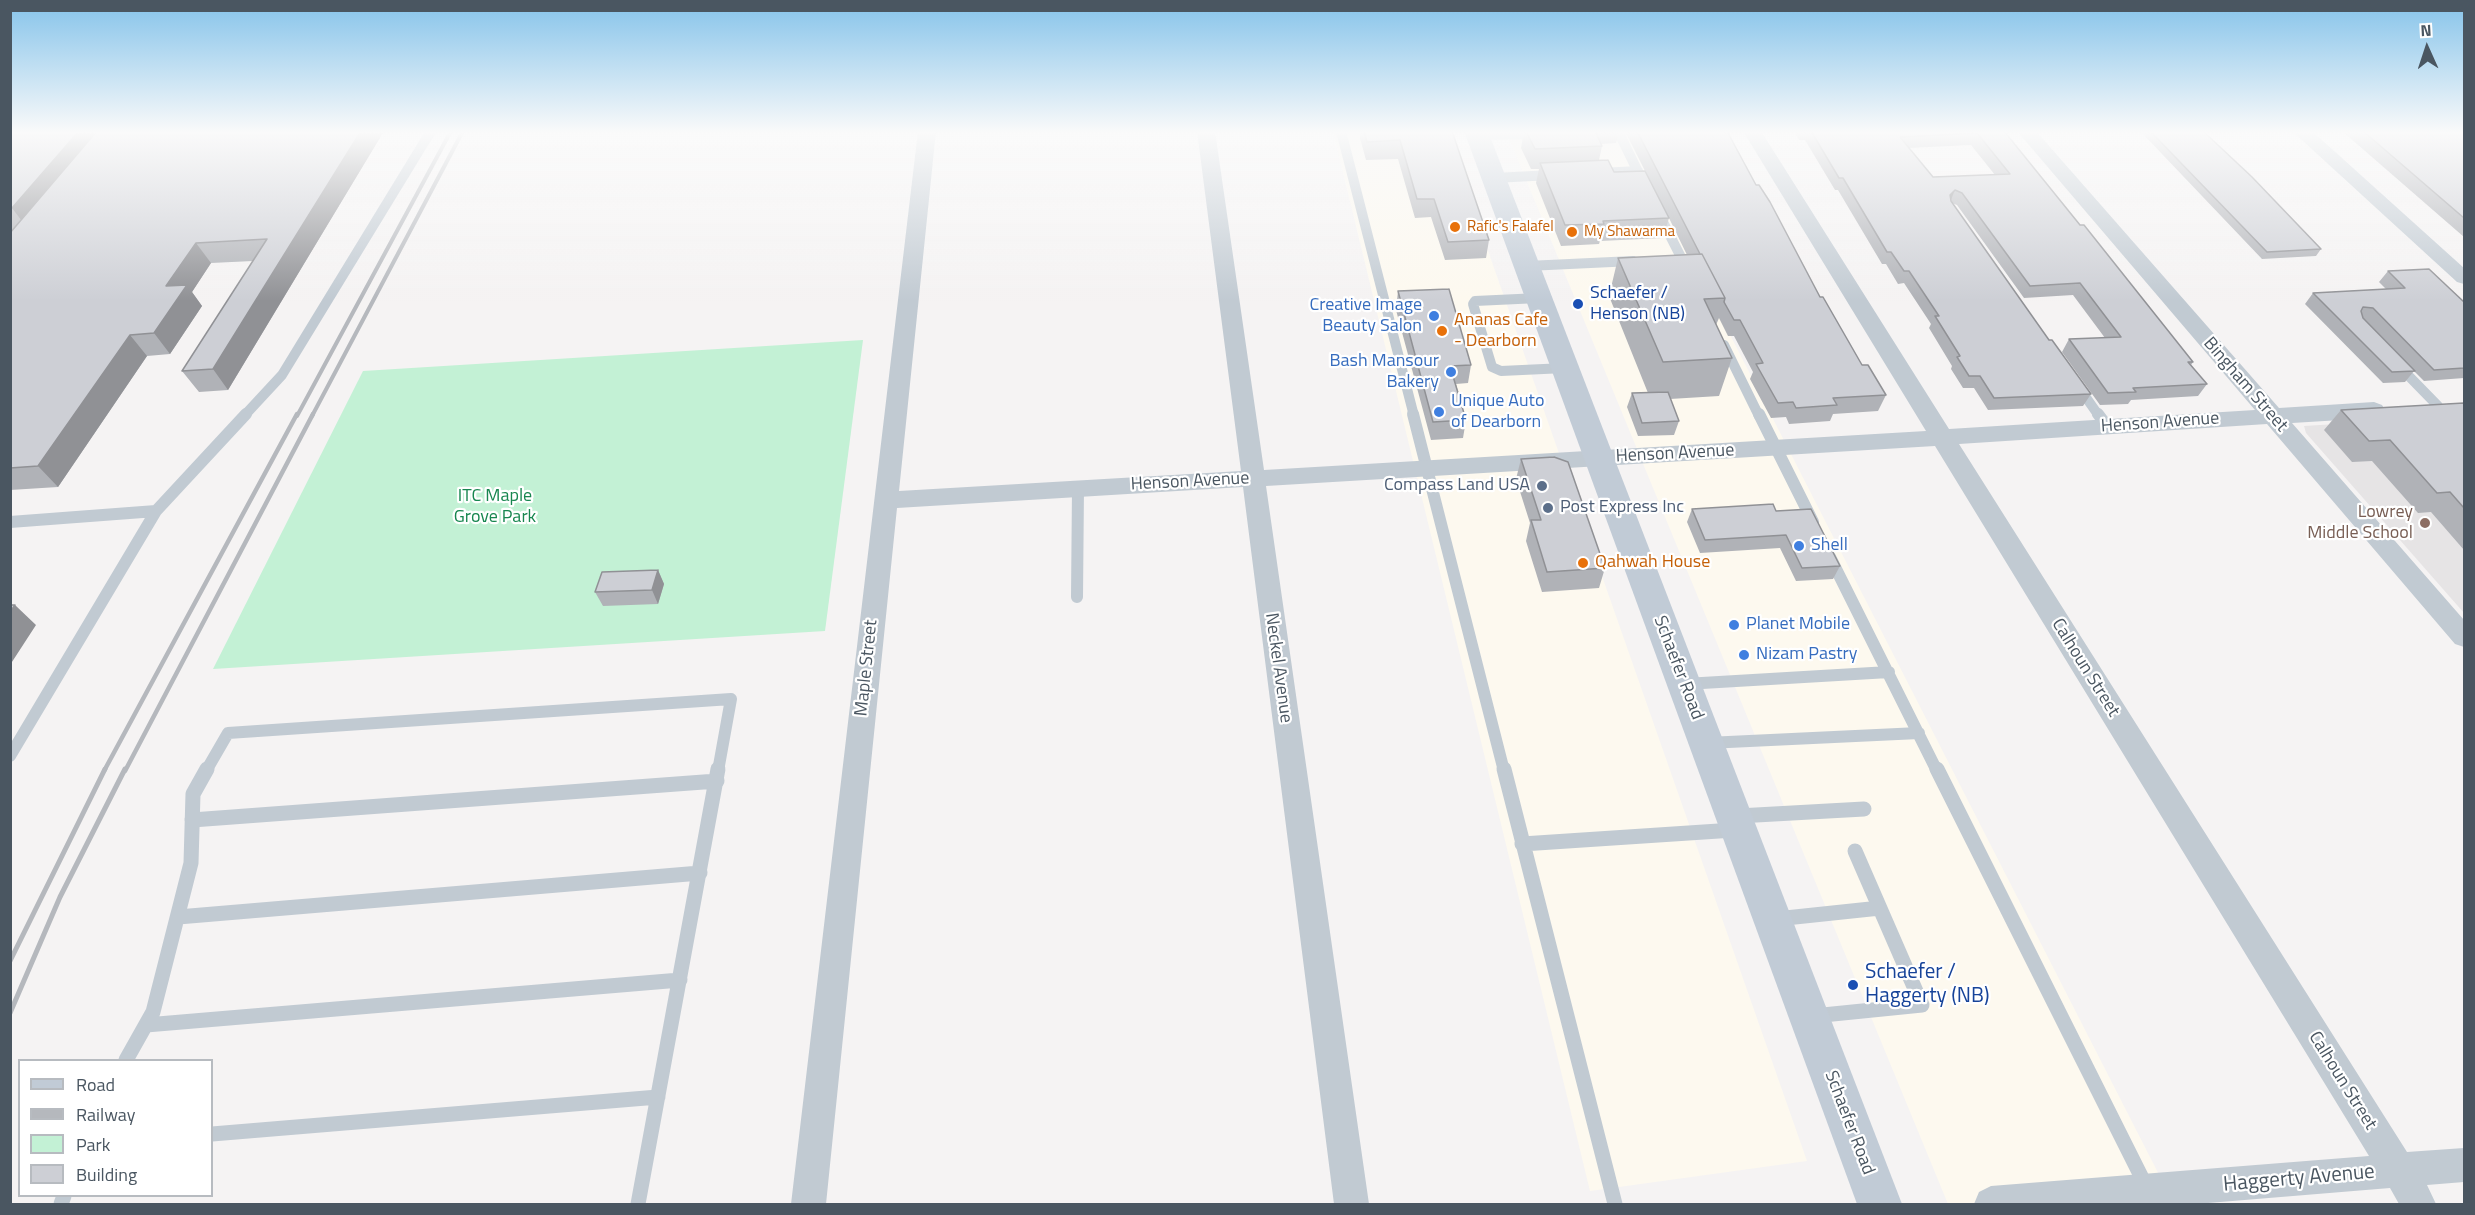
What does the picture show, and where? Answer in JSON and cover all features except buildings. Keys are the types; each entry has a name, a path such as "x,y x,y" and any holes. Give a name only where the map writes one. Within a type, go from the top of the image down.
{"main road":[{"name":"Schaefer Road","path":"1498,188 1880,1204"}],"street":[{"name":"Maple Street","path":"808,1204 921,188"},
{"name":"Neckel Avenue","path":"1214,188 1352,1204"},
{"name":"Calhoun Street","path":"1787,188 2419,1204"},
{"name":"Bingham Street","path":"2075,188 2464,637"},
{"path":"2364,188 2464,278"},
{"path":"2414,408 2447,406"},
{"name":"Henson Avenue","path":"886,500 1776,448 2390,409"},
{"name":"Haggerty Avenue","path":"1991,1204 2152,1198 2464,1165"}],"lane":[{"path":"10,756 156,511 282,375 396,188"},
{"path":"1355,188 1615,1204"},
{"path":"1645,188 1675,259 1691,279"},
{"path":"1527,266 1647,260"},
{"path":"1539,298 1475,301 1473,304 1492,367 1501,371 1565,368"},
{"path":"1717,330 2152,1198"},
{"path":"2391,358 2447,406"},
{"path":"2069,373 2107,426"},
{"path":"1077,597 1078,488"},
{"path":"10,522 156,511"},
{"path":"1684,684 1888,672"},
{"path":"127,1059 153,1012 178,917 191,863 193,794 228,733 732,699 638,1204"},
{"path":"1706,743 1919,732"},
{"path":"192,820 717,781"},
{"path":"1522,844 1863,808"},
{"path":"1809,1017 1922,1005 1855,851"},
{"path":"178,917 700,873"},
{"path":"1772,919 1880,908"},
{"path":"146,1026 680,980"},
{"path":"213,1134 658,1097"}],"shaded area":[{"path":"1347,188 1466,188 1807,1161 1590,1191"},
{"path":"1529,188 1655,188 2174,1204 1948,1204"},
{"name":"Lowrey Middle School","path":"2464,416 2464,613 2306,433 2304,426"}],"green space":[{"name":"ITC Maple Grove Park","path":"863,340 825,631 213,669 363,371"}],"railway":[{"path":"297,416 420,188"},
{"path":"312,416 433,188"},
{"path":"104,771 297,414"},
{"path":"125,771 313,414"},
{"path":"10,1013 60,897 125,769"},
{"path":"10,961 104,771"}],"place":[{"name":"Rafic's Falafel","path":"1455,227"},
{"name":"My Shawarma","path":"1572,232"},
{"name":"Schaefer / Henson (NB)","path":"1578,304"},
{"name":"Creative Image Beauty Salon","path":"1434,316"},
{"name":"Ananas Cafe - Dearborn","path":"1442,331"},
{"name":"Bash Mansour Bakery","path":"1451,372"},
{"name":"Unique Auto of Dearborn","path":"1439,412"},
{"name":"Compass Land USA","path":"1542,486"},
{"name":"Post Express Inc","path":"1548,508"},
{"name":"Lowrey Middle School","path":"2425,523"},
{"name":"Shell","path":"1799,546"},
{"name":"Qahwah House","path":"1583,563"},
{"name":"Planet Mobile","path":"1734,625"},
{"name":"Nizam Pastry","path":"1744,655"},
{"name":"Schaefer / Haggerty (NB)","path":"1853,985"}]}
